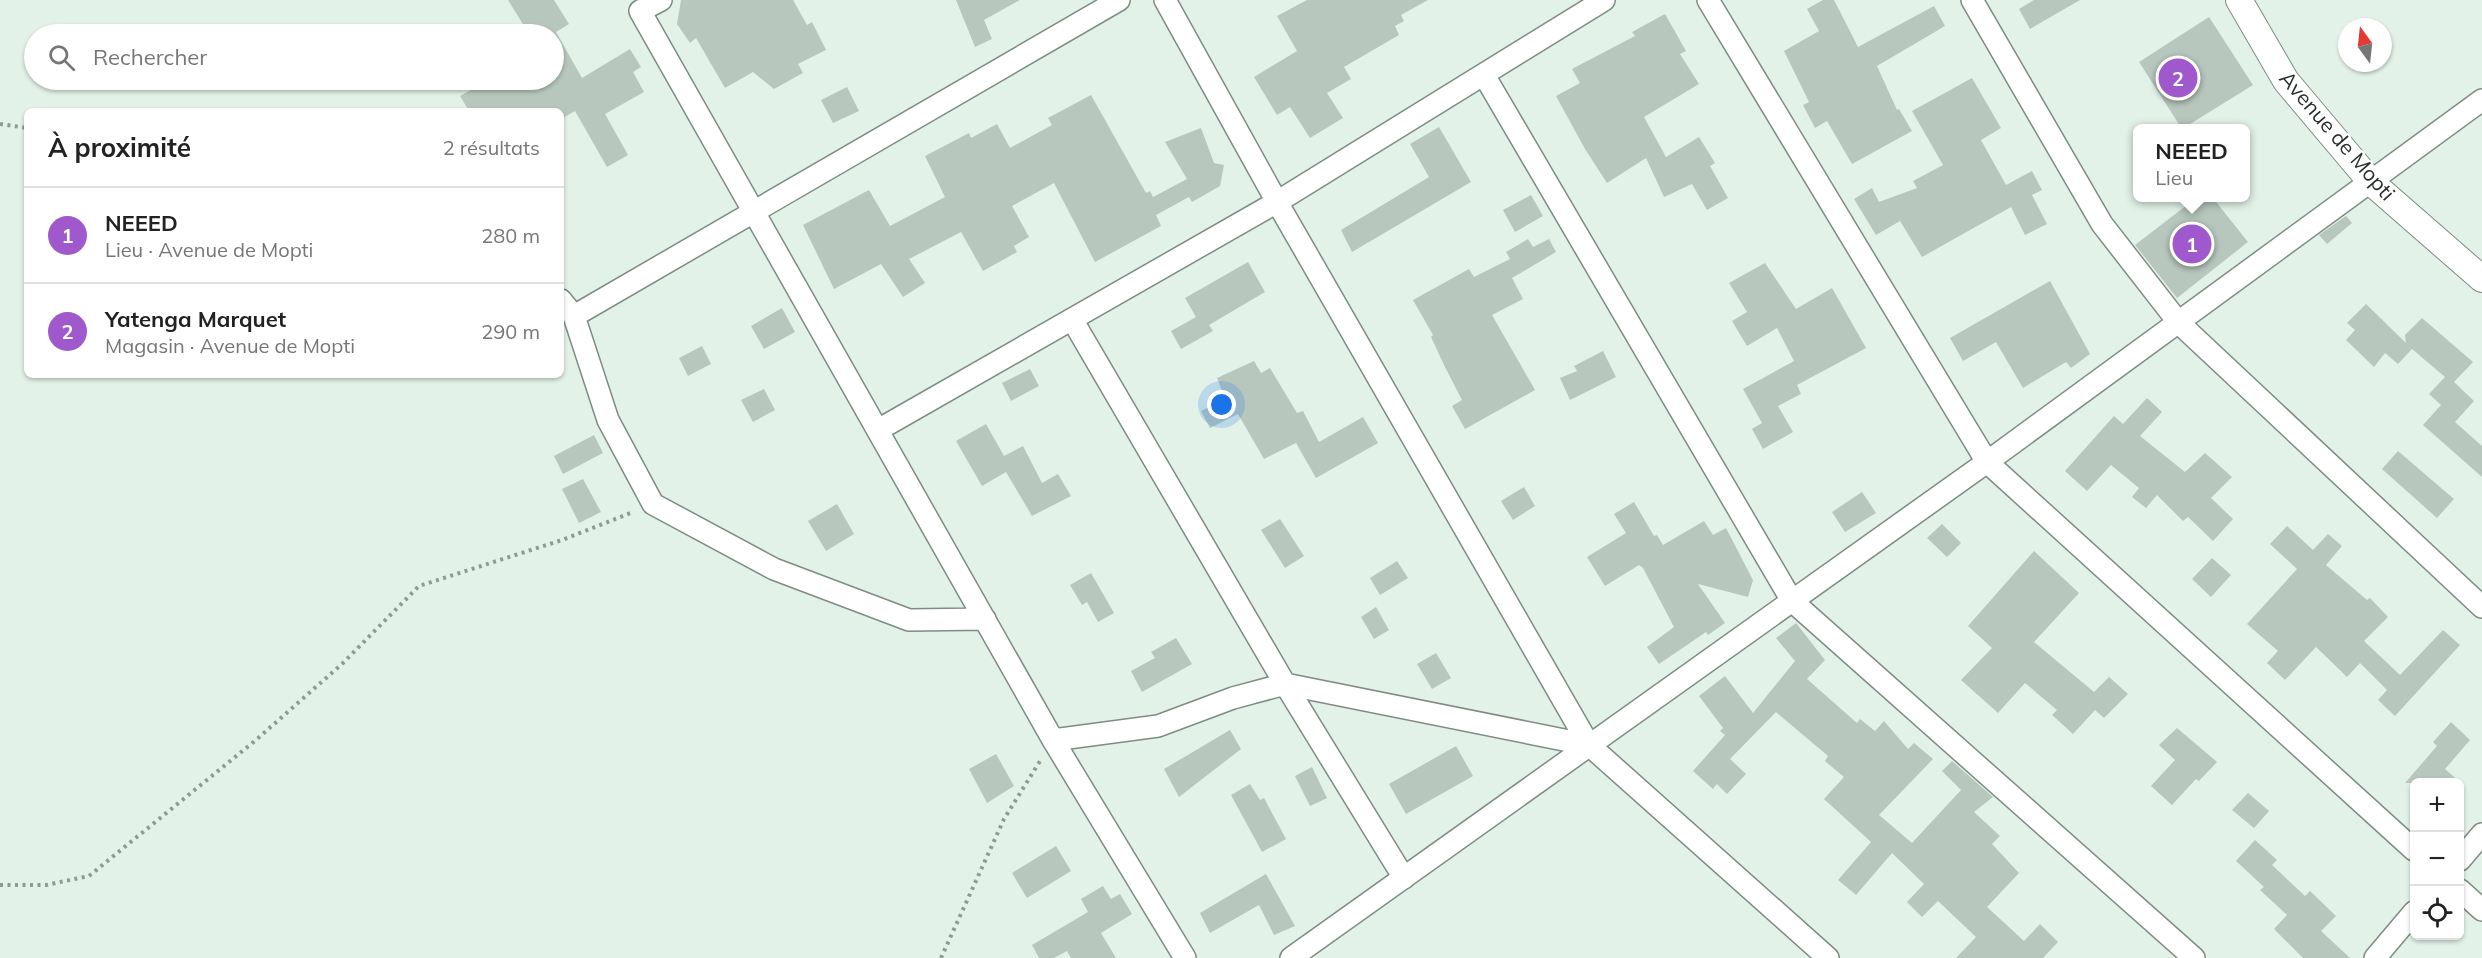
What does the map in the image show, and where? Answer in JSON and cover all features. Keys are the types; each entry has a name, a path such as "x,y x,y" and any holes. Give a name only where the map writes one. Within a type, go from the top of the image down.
{"street":[{"path":"660,0 637,5 1053,740 1185,958"},
{"path":"985,619 909,620 774,569 654,504 608,420 568,308 755,211 1119,0"},
{"path":"1165,0 1277,202 1589,745 1828,958"},
{"path":"878,430 1073,321 1277,202 1604,0"},
{"path":"1708,0 1987,462 2410,844"},
{"path":"1972,0 2102,224 2179,323 2482,606"},
{"name":"Avenue de Mopti","path":"2239,0 2286,81 2372,183 2482,279"},
{"path":"1484,75 1792,601 2194,958"},
{"path":"1291,958 1987,462 2372,183 2482,100"},
{"path":"1073,321 1285,684 1404,878"},
{"path":"1053,740 1158,726 1233,698 1285,684 1589,745"},
{"path":"2464,855 2482,834"},
{"path":"2464,894 2482,910"},
{"path":"2375,958 2410,918"}],"path":[{"path":"0,124 24,128"},
{"path":"0,885 46,885 89,876 256,740 343,663 419,586 562,540 654,504"},
{"path":"941,958 1004,819 1053,740"}],"building":[{"path":"508,0 554,0 569,24 564,27 564,24 523,24"},
{"path":"681,0 793,0 807,25 812,22 826,50 798,64 803,73 774,89 753,72 725,88 696,38 690,43 677,24"},
{"path":"956,0 1020,0 984,20 992,39 975,47"},
{"path":"1307,0 1428,0 1401,15 1404,21 1395,26 1399,35 1344,67 1351,79 1327,93 1343,118 1310,138 1290,107 1277,115 1254,77 1297,51 1277,16"},
{"path":"1823,0 1834,0 1858,47 1934,6 1945,26 1877,66 1897,110 1899,109 1912,131 1852,164 1827,121 1815,128 1803,105 1809,102 1784,51 1819,31 1807,9"},
{"path":"2034,0 2080,0 2030,29 2019,9"},
{"path":"1665,14 1686,51 1680,54 1699,84 1644,117 1666,157 1699,137 1715,163 1710,166 1728,198 1707,210 1692,184 1664,197 1646,158 1607,183 1556,96 1580,83 1572,69 1635,36 1632,32"},
{"path":"2209,17 2253,85 2190,124 2179,124 2139,62"},
{"path":"564,46 582,78 630,49 641,67 633,72 644,92 605,114 628,155 607,167 575,111 564,117 564,108 467,108 460,96 471,90 564,90"},
{"path":"1972,78 2001,128 1981,140 2006,185 2032,171 2042,190 2032,195 2047,224 2025,235 2011,207 1922,257 1900,221 1876,235 1854,199 1872,188 1879,202 1917,188 1913,181 1943,165 1912,111"},
{"path":"847,87 859,111 833,123 821,100"},
{"path":"1091,95 1146,193 1150,191 1153,197 1187,179 1165,142 1201,128 1214,163 1224,165 1220,186 1192,202 1189,197 1156,215 1161,226 1095,262 1054,183 1012,206 1029,237 1014,246 1017,252 983,271 961,232 909,259 925,283 903,297 881,264 834,289 803,225 869,190 890,226 945,197 925,156 969,133 971,138 997,124 1010,148 1052,125 1048,118"},
{"path":"1439,127 1471,182 1352,252 1341,230 1429,177 1410,144"},
{"path":"1531,195 1543,216 1515,232 1503,210"},
{"path":"2191,202 2216,202 2248,242 2177,298 2135,245"},
{"path":"2346,216 2352,223 2327,244 2319,235"},
{"path":"1528,239 1533,247 1549,239 1556,252 1512,278 1523,299 1492,315 1535,390 1465,429 1452,406 1462,400 1431,337 1433,335 1413,300 1469,269 1474,277 1510,259 1506,252"},
{"path":"1248,262 1265,292 1209,325 1213,331 1181,349 1171,331 1196,317 1185,298"},
{"path":"1765,263 1796,309 1832,288 1866,348 1797,385 1801,394 1778,406 1793,432 1763,449 1752,429 1762,423 1743,389 1794,361 1777,328 1747,346 1732,321 1747,312 1729,283"},
{"path":"2050,281 2090,354 2071,368 2066,362 2023,388 1996,342 1963,361 1950,338"},
{"path":"2366,304 2406,343 2405,335 2422,318 2473,362 2454,382 2474,401 2455,422 2482,446 2482,477 2423,425 2441,405 2429,394 2445,377 2412,349 2398,364 2385,353 2374,367 2346,340 2355,330 2347,323"},
{"path":"782,308 795,332 764,349 751,326"},
{"path":"702,346 711,364 688,376 679,358"},
{"path":"1603,351 1616,377 1570,400 1560,378 1577,371 1574,366"},
{"path":"1254,361 1261,373 1270,368 1297,413 1303,411 1319,442 1363,417 1378,443 1316,478 1296,443 1264,459 1238,414 1210,428 1201,411 1225,399 1217,378"},
{"path":"1030,369 1039,386 1011,401 1002,383"},
{"path":"764,389 775,410 753,422 741,400"},
{"path":"2147,398 2162,412 2140,436 2185,472 2205,453 2232,477 2211,498 2233,519 2213,541 2188,517 2183,521 2157,495 2146,508 2132,497 2139,488 2111,465 2087,491 2065,471 2114,416 2123,424"},
{"path":"986,424 1004,456 1023,446 1042,483 1058,474 1071,496 1032,516 1006,472 982,486 956,441"},
{"path":"594,435 603,453 563,474 554,456"},
{"path":"2398,451 2454,499 2437,518 2382,469"},
{"path":"583,479 601,512 579,523 562,489"},
{"path":"1524,487 1535,506 1513,520 1501,501"},
{"path":"1862,492 1876,513 1845,532 1832,512"},
{"path":"1634,502 1654,536 1657,535 1663,545 1704,521 1713,535 1726,528 1753,580 1748,597 1698,584 1725,623 1708,635 1706,632 1659,664 1647,647 1674,627 1643,568 1639,565 1605,586 1587,557 1626,533 1614,514"},
{"path":"837,504 854,534 826,551 808,521"},
{"path":"1280,519 1304,556 1285,568 1261,530"},
{"path":"1942,524 1961,543 1947,557 1927,538"},
{"path":"2287,526 2313,550 2328,534 2342,546 2326,565 2367,600 2370,598 2388,617 2364,641 2400,675 2443,630 2460,645 2395,716 2378,700 2387,690 2360,663 2347,677 2316,647 2285,680 2267,663 2278,651 2247,624 2297,569 2270,544"},
{"path":"2034,551 2079,593 2034,642 2094,692 2109,677 2128,694 2104,718 2095,710 2073,734 2052,715 2057,710 2025,683 1998,713 1961,680 1992,648 1968,626"},
{"path":"2212,558 2231,575 2211,597 2192,579"},
{"path":"1397,561 1408,578 1380,595 1370,578"},
{"path":"1091,573 1114,613 1098,622 1087,602 1082,605 1070,585"},
{"path":"1376,607 1389,630 1374,639 1361,617"},
{"path":"1796,623 1825,660 1807,679 1857,723 1860,719 1875,731 1884,721 1908,749 1914,743 1933,759 1879,815 1912,843 1961,790 1942,771 1952,761 1993,797 1974,812 2000,836 1992,844 2019,873 1987,907 2024,941 2040,924 2058,942 2043,958 1956,958 1976,937 1938,901 1922,917 1907,902 1924,884 1892,853 1856,895 1838,880 1871,842 1824,799 1844,777 1825,761 1828,756 1776,712 1730,759 1746,774 1727,794 1717,784 1713,789 1693,771 1725,735 1720,731 1723,728 1699,696 1725,676 1753,713 1795,661 1776,638"},
{"path":"1176,638 1192,664 1142,692 1131,671 1155,658 1151,652"},
{"path":"1436,653 1451,678 1432,689 1417,664"},
{"path":"2451,722 2470,740 2445,769 2455,778 2410,778 2410,783 2405,783 2437,746 2433,742"},
{"path":"2177,728 2217,762 2199,781 2196,779 2172,805 2151,786 2175,760 2159,745"},
{"path":"1230,730 1241,749 1179,797 1164,769"},
{"path":"1456,746 1473,776 1406,814 1389,784"},
{"path":"996,754 1014,786 987,803 969,769"},
{"path":"1312,767 1327,798 1310,806 1295,776"},
{"path":"1250,784 1260,800 1264,798 1286,839 1262,852 1231,795"},
{"path":"2248,793 2269,811 2254,828 2232,810"},
{"path":"2255,840 2277,860 2272,865 2305,896 2310,891 2336,916 2321,931 2350,958 2303,958 2274,929 2287,915 2260,890 2264,887 2236,861"},
{"path":"1056,846 1071,871 1027,898 1012,873"},
{"path":"1266,874 1295,926 1274,935 1259,905 1210,933 1200,913"},
{"path":"1103,886 1111,899 1120,894 1132,914 1101,933 1116,958 1071,958 1067,951 1054,958 1039,958 1032,945 1088,912 1081,899"}],"place":[{"name":"Yatenga Marquet","path":"2178,78"},
{"name":"NEEED","path":"2192,244"}]}
